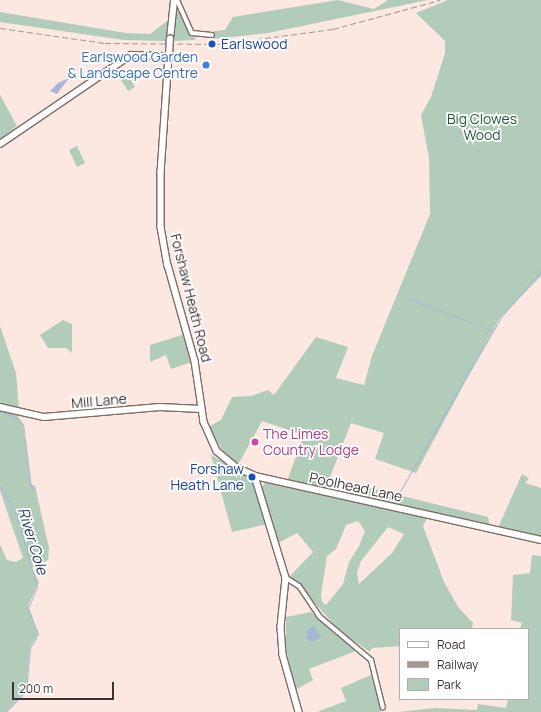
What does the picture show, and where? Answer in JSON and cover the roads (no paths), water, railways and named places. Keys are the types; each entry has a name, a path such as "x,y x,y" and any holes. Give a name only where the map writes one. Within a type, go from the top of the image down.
{"street":[{"path":"176,0 192,33 212,35"},
{"name":"Forshaw Heath Road","path":"176,0 170,39 161,173 161,227 168,265 195,361 201,409"},
{"path":"0,144 131,55 169,56"},
{"name":"Mill Lane","path":"0,406 44,417 160,407 201,409"},
{"name":"Poolhead Lane","path":"201,409 217,451 236,468 255,476 541,540"},
{"path":"255,476 286,578 281,627 283,655 299,712"},
{"path":"286,578 299,586 320,617 371,660 383,708"}],"water":[{"path":"69,78 57,94 50,91 58,83"},
{"path":"313,626 321,636 313,642 306,637 307,631"}],"waterway":[{"path":"399,493 501,317 541,271"},
{"path":"404,297 493,331"},
{"path":"0,412 11,415 23,424 31,487 35,491"},
{"name":"River Cole","path":"0,486 17,517 37,587 28,608 38,634 30,648 26,691 6,712"}],"railway":[{"path":"0,28 105,43 220,44 333,29 440,0"}],"place":[{"name":"Earlswood","path":"212,44"},
{"name":"Earlswood Garden & Landscape Centre","path":"206,65"},
{"name":"The Limes Country Lodge","path":"255,442"},
{"name":"Forshaw Heath Lane","path":"252,477"}],"park label":[{"name":"Big Clowes Wood","path":"482,128"}]}
